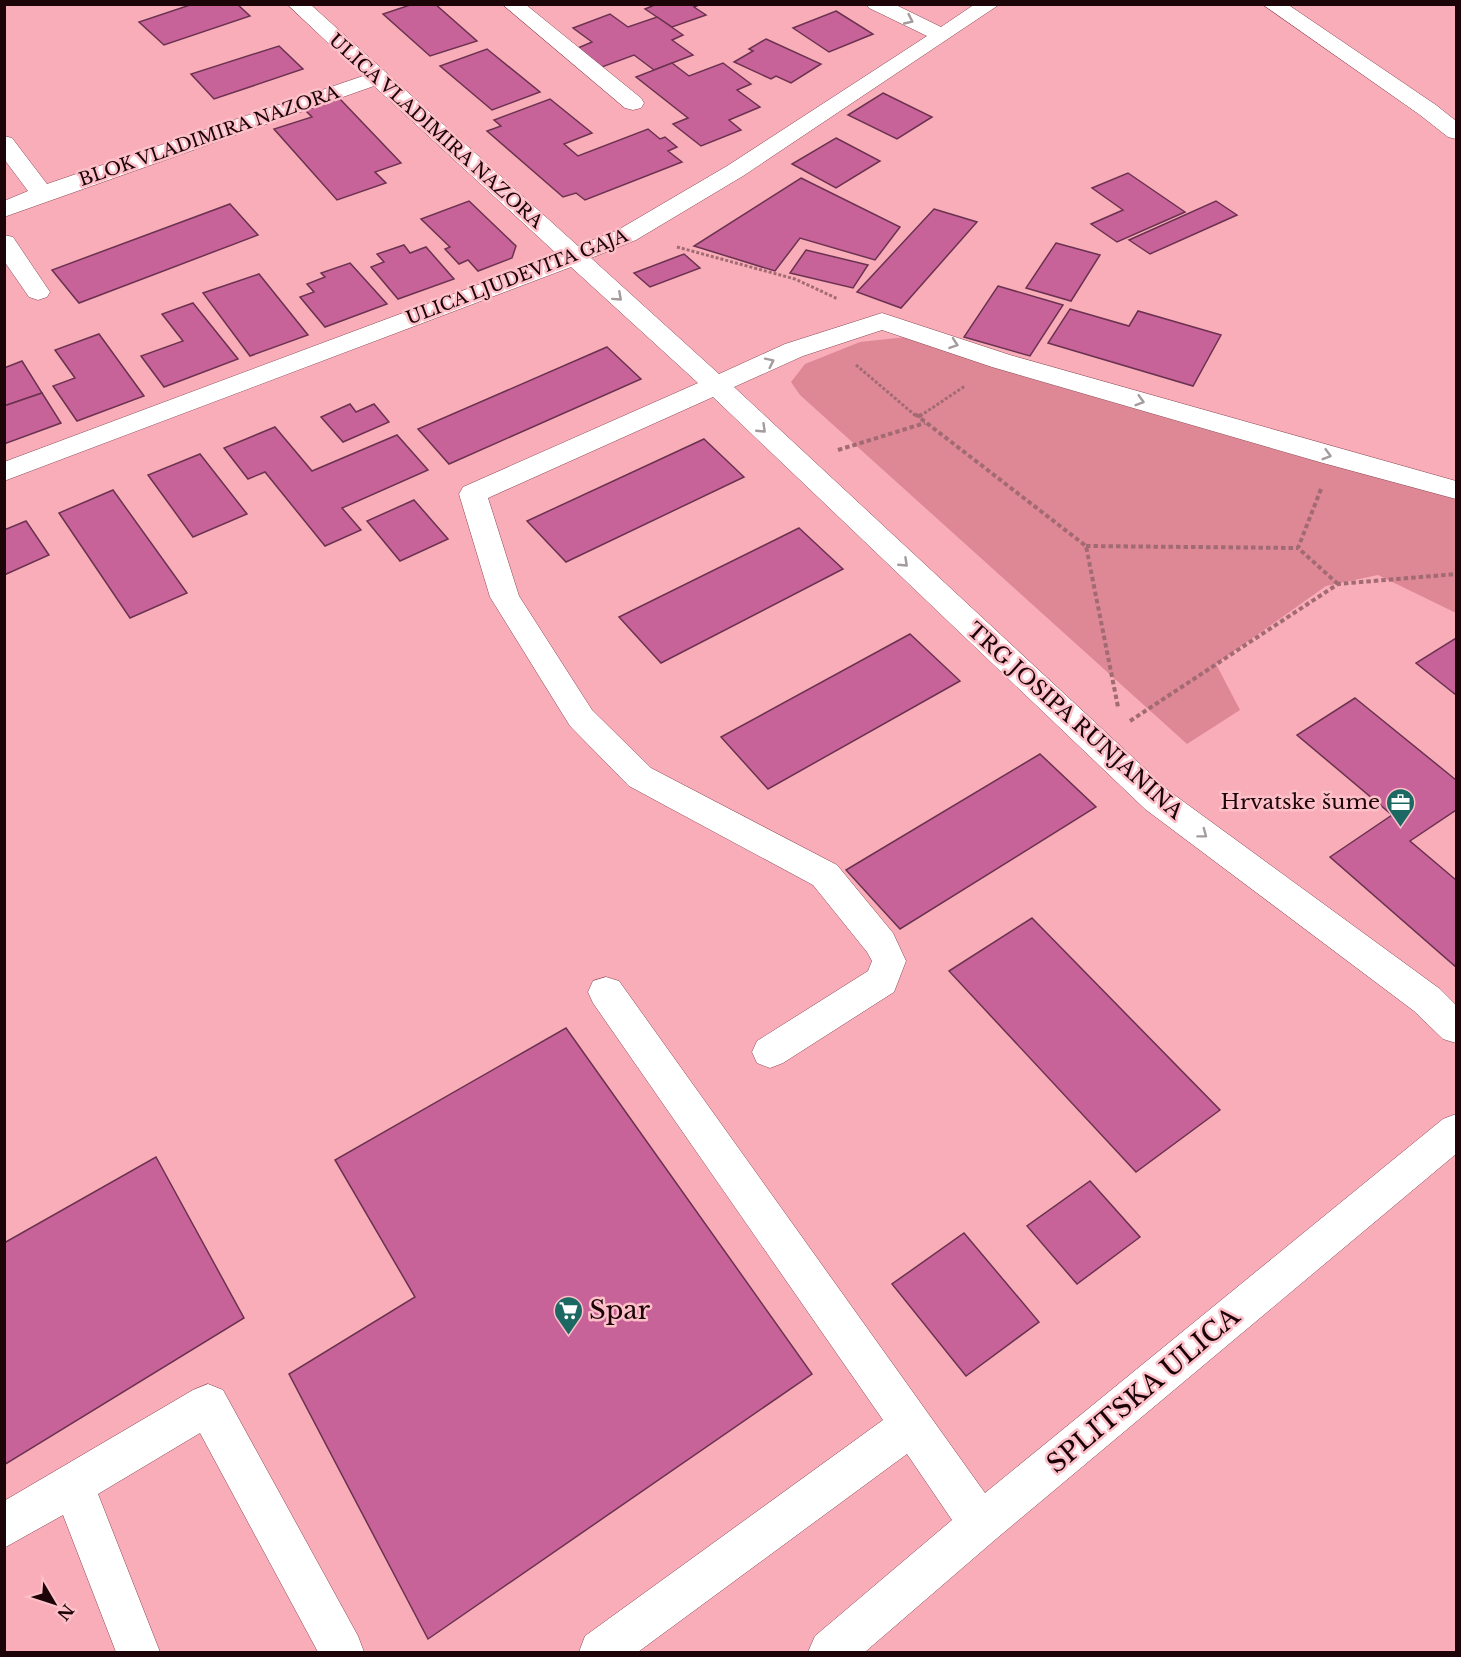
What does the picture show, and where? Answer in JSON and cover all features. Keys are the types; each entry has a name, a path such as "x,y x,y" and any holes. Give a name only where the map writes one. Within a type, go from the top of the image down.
{"street":[{"name":"ULICA VLADIMIRA NAZORA","path":"297,4 576,257"},
{"path":"512,4 633,103"},
{"path":"876,4 942,35"},
{"name":"ULICA LJUDEVITA GAJA","path":"4,472 576,257 627,235 735,171 990,4"},
{"path":"1272,4 1428,110 1456,132"},
{"name":"BLOK VLADIMIRA NAZORA","path":"4,210 42,194 377,78"},
{"path":"4,143 42,194"},
{"path":"4,242 38,292"},
{"name":"TRG JOSIPA RUNJANINA","path":"576,257 717,386 1157,800 1427,1000 1456,1028"},
{"path":"770,1052 882,981 889,961 881,943 825,874 640,777 581,718 505,597 473,494 822,339 882,321 1001,361 1333,457 1456,490"},
{"path":"606,992 981,1524"},
{"name":"SPLITSKA ULICA","path":"831,1653 981,1524 1456,1131"},
{"path":"4,1526 208,1406 342,1653"},
{"path":"601,1653 911,1425"},
{"path":"73,1486 138,1653"}],"path":[{"path":"627,235 685,248 795,279 882,321"},
{"path":"822,339 876,379 918,417 1086,546 1298,548 1338,584"},
{"path":"918,417 1001,361"},
{"path":"797,463 926,423"},
{"path":"1298,548 1333,457"},
{"path":"1086,546 1121,726"},
{"path":"1093,740 1121,726 1338,584 1456,574"}],"shaded area":[{"path":"906,337 1456,498 1456,613 1378,575 1326,586 1216,664 1240,710 1187,744 800,395 791,382 805,364 860,342"}],"building":[{"path":"193,4 237,4 250,16 164,45 139,22"},
{"path":"413,4 435,4 477,41 430,56 383,14"},
{"path":"657,4 701,4 694,7 706,15 672,27 645,9"},
{"path":"836,11 873,34 829,52 793,28"},
{"path":"610,14 628,27 657,17 683,35 672,40 693,55 654,70 634,55 602,67 578,48 592,42 573,28"},
{"path":"766,39 821,64 791,83 776,76 771,79 734,62 753,51 749,49"},
{"path":"279,46 303,69 214,99 191,74"},
{"path":"487,49 540,92 492,110 440,66"},
{"path":"672,63 689,76 723,63 751,84 737,90 760,107 729,120 741,130 701,146 673,124 688,118 636,77"},
{"path":"883,93 932,117 897,139 848,115"},
{"path":"340,99 401,163 375,172 386,183 337,200 274,129 312,117 305,110"},
{"path":"550,99 592,133 564,144 578,156 648,129 660,139 665,137 677,147 668,151 682,162 585,200 576,193 563,197 487,131 501,126 494,120"},
{"path":"836,138 880,161 836,188 792,164"},
{"path":"1128,173 1185,212 1117,242 1091,224 1123,210 1092,188"},
{"path":"801,178 900,227 875,260 800,238 775,271 694,246"},
{"path":"469,201 516,246 512,258 478,271 468,260 459,264 445,249 450,247 421,219"},
{"path":"1216,201 1237,215 1150,254 1129,240"},
{"path":"230,204 258,235 79,303 52,270"},
{"path":"934,209 977,222 901,308 857,292"},
{"path":"1056,243 1100,255 1071,301 1026,288"},
{"path":"404,245 410,253 426,247 454,279 398,299 371,267 384,262 377,254"},
{"path":"806,250 868,265 853,288 790,273"},
{"path":"684,254 700,268 650,287 634,273"},
{"path":"350,263 387,304 325,327 300,297 314,292 307,284 325,277 321,273"},
{"path":"259,274 308,335 250,356 203,293"},
{"path":"998,286 1063,305 1030,356 964,337"},
{"path":"193,303 238,359 164,387 141,356 183,341 162,314"},
{"path":"1070,309 1129,326 1138,311 1221,335 1193,386 1048,343"},
{"path":"99,334 144,396 77,421 53,386 75,378 55,350"},
{"path":"607,347 641,379 449,464 418,429"},
{"path":"22,361 42,393 4,406 4,368"},
{"path":"42,393 61,423 4,444 4,406"},
{"path":"350,404 356,412 374,404 389,422 343,442 321,417"},
{"path":"275,427 312,471 397,435 428,470 342,508 361,530 325,546 265,472 248,479 224,448"},
{"path":"704,439 744,477 566,562 527,521"},
{"path":"200,454 247,514 193,537 148,475"},
{"path":"113,490 187,593 130,618 59,513"},
{"path":"414,500 448,539 400,561 367,521"},
{"path":"26,521 49,555 4,575 4,530"},
{"path":"799,528 843,569 661,663 619,617"},
{"path":"910,634 960,681 768,789 721,737"},
{"path":"1456,638 1456,695 1416,663"},
{"name":"Hrvatske šume","path":"1355,698 1456,780 1456,810 1410,841 1456,880 1456,967 1330,857 1392,815 1297,735"},
{"path":"1040,754 1096,807 900,929 846,870"},
{"path":"1032,918 1220,1110 1136,1172 949,971"},
{"name":"Spar","path":"566,1028 812,1374 428,1639 289,1374 415,1297 335,1160"},
{"path":"156,1157 244,1318 4,1465 4,1243"},
{"path":"1090,1181 1140,1237 1077,1284 1027,1226"},
{"path":"964,1233 1039,1322 966,1376 892,1284"}],"place":[{"name":"Hrvatske šume","path":"1401,828"},
{"name":"Spar","path":"568,1336"}]}
